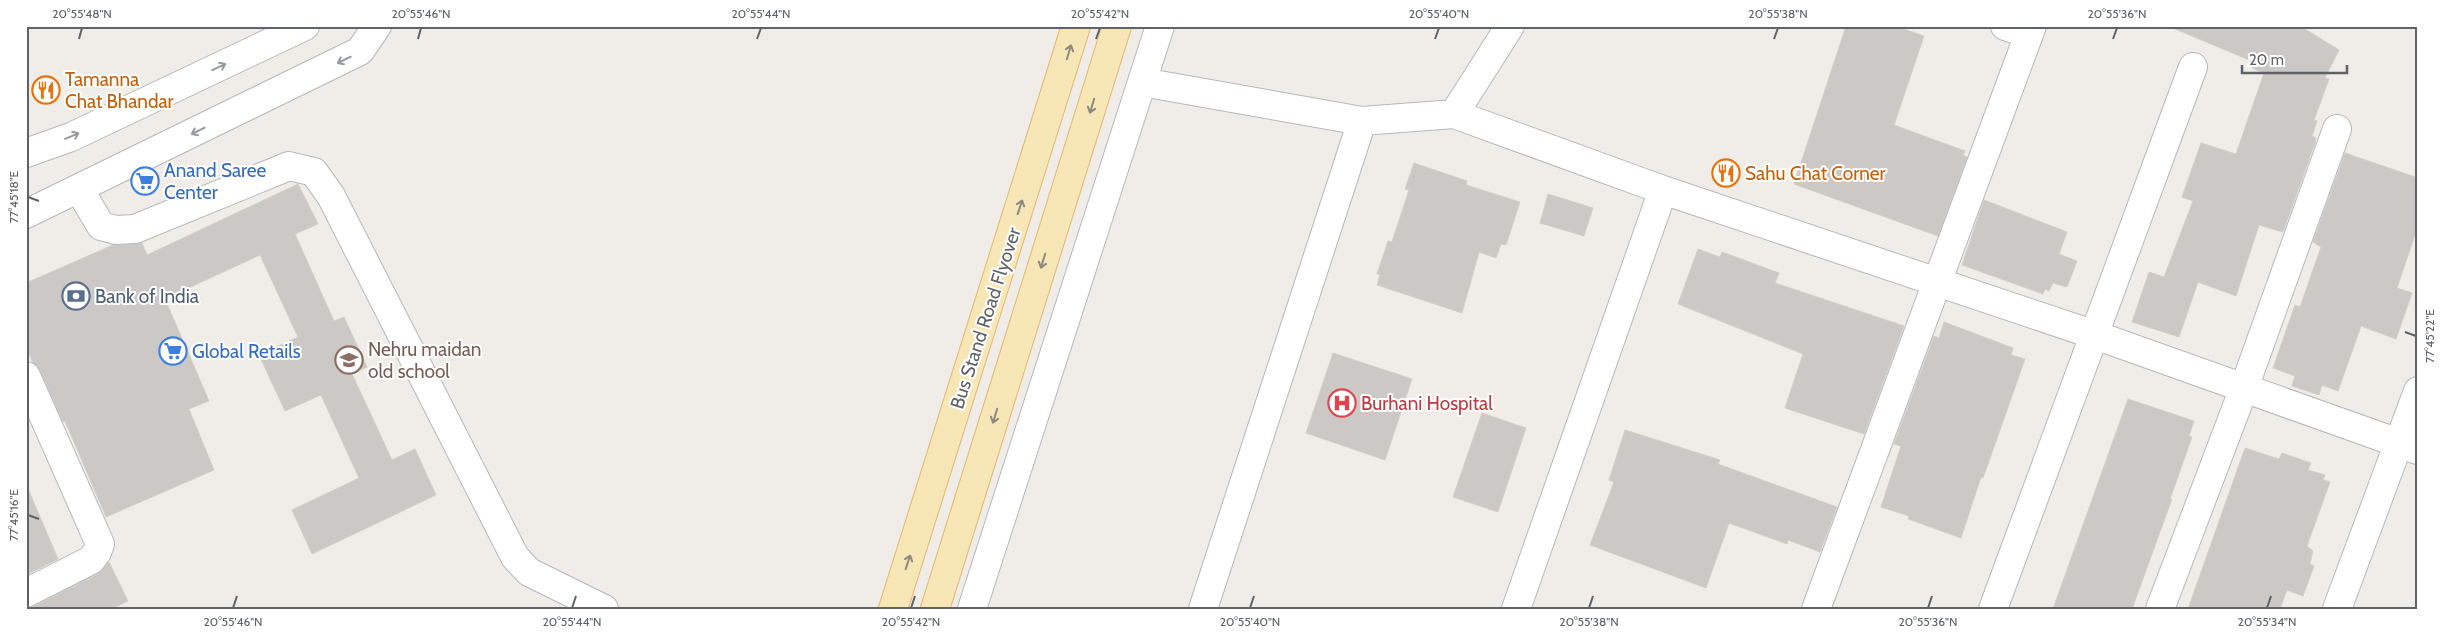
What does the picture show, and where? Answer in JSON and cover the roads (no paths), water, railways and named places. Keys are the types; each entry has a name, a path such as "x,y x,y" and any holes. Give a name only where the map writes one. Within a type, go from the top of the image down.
{"main road":[{"name":"Bus Stand Road Flyover","path":"893,609 1076,26"},
{"name":"Bus Stand Road Flyover","path":"935,609 1117,26"}],"street":[{"path":"26,153 71,137 305,26"},
{"path":"26,214 360,52 377,26"},
{"path":"972,609 1160,26"},
{"path":"1454,114 1510,26"},
{"path":"1816,609 1936,282 2022,29"},
{"path":"1993,609 2193,67"},
{"path":"1142,82 1362,121 1454,114 1663,190 2095,335 2409,447"},
{"path":"1203,609 1362,121"},
{"path":"2160,609 2244,388 2337,129"},
{"path":"79,189 101,226 116,230 135,229 289,166 314,172 332,196 515,557 529,572 604,609"},
{"path":"1516,609 1663,190"},
{"path":"26,376 100,544 98,552 91,560 26,593"},
{"path":"2337,609 2409,447 2418,391"}],"place":[{"name":"Tamanna Chat Bhandar","path":"46,90"},
{"name":"Sahu Chat Corner","path":"1726,173"},
{"name":"Anand Saree Center","path":"145,181"},
{"name":"Bank of India","path":"76,296"},
{"name":"Global Retails","path":"173,351"},
{"name":"Nehru maidan old school","path":"349,360"},
{"name":"Burhani Hospital","path":"1342,403"}]}
